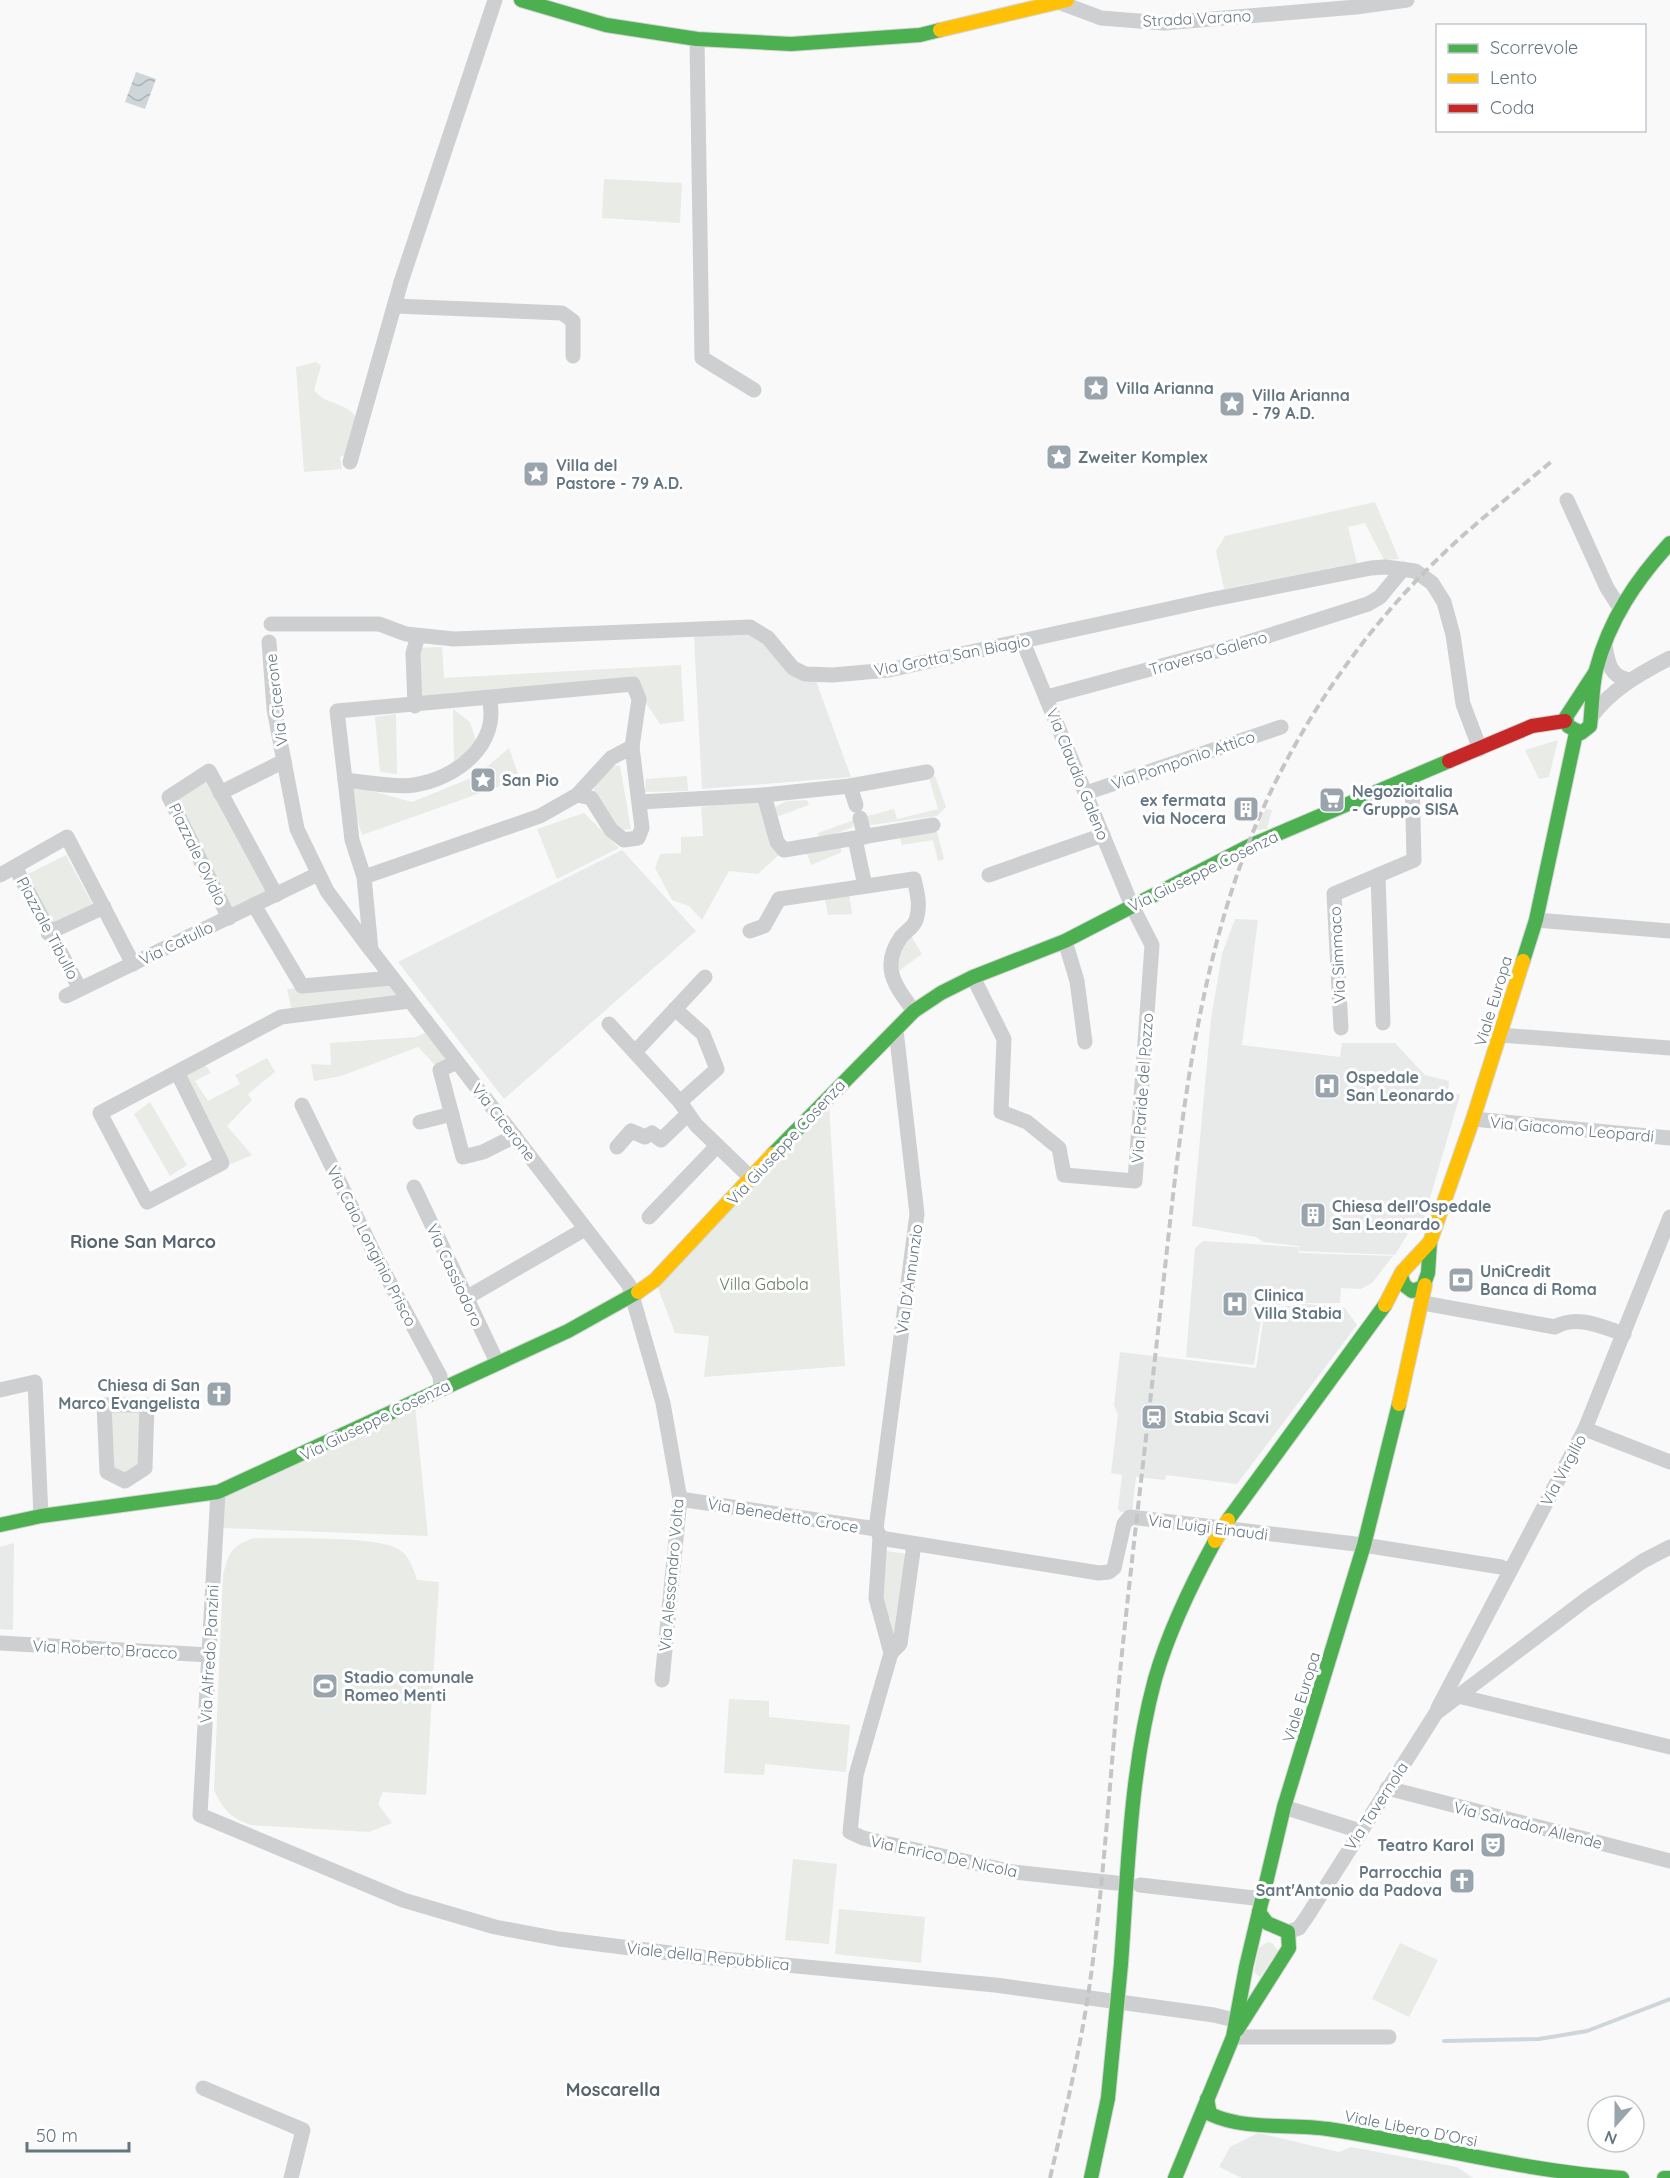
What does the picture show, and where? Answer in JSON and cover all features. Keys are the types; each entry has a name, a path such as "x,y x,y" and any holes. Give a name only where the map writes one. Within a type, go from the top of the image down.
{"main road":[{"path":"521,0 606,25 697,39 791,44 920,34 1064,2"},
{"path":"1596,671 1588,729 1576,733 1569,729 1565,721 1567,713 1574,707 1596,671 1620,609 1642,574 1670,543"},
{"path":"1574,707 1583,707 1591,715"},
{"name":"Via Giuseppe Cosenza","path":"1,1522 218,1492 568,1331 632,1296 655,1280 835,1089 914,1011 941,993 973,977 1065,941 1247,847 1532,726 1565,721"},
{"name":"Viale Europa","path":"1263,1912 1284,1807 1364,1545 1423,1303 1430,1242 1473,1119 1536,920 1576,733"},
{"name":"Viale Europa","path":"1090,2178 1108,2098 1139,1764 1152,1698 1168,1642 1199,1570 1228,1520 1384,1305 1404,1271 1430,1242"},
{"path":"1384,1305 1410,1291 1420,1290 1426,1280 1420,1266 1404,1271 1402,1284 1410,1291 1423,1303"},
{"path":"1174,2178 1233,2037 1289,1948 1288,1932 1263,1912 1254,1932 1234,2020 1233,2037"},
{"path":"1246,1966 1254,1979 1263,1981 1271,1978"},
{"path":"1207,2099 1210,2114 1227,2122"},
{"path":"1190,2142 1212,2127 1227,2122"},
{"name":"Viale Libero D'Orsi","path":"1227,2122 1269,2122 1329,2128 1516,2165 1622,2178"},
{"path":"1664,2178 1670,2178"}],"street":[{"path":"350,462 395,306 495,0"},
{"name":"Strada Varano","path":"1064,2 1101,18 1164,23 1356,7 1407,0"},
{"path":"697,39 702,358 754,390"},
{"path":"395,306 562,314 573,321 573,356"},
{"path":"1567,500 1607,588 1620,609"},
{"name":"Via Grotta San Biagio","path":"271,624 379,624 418,636 454,639 750,627 768,638 793,668 805,674 833,675 889,670 1209,600 1371,568 1403,569 1415,571 1432,583 1444,602 1453,635 1463,704 1480,749"},
{"name":"Traversa Galeno","path":"1047,697 1239,645 1368,604 1380,597 1403,569"},
{"path":"415,706 413,653 418,636"},
{"name":"Via Cicerone","path":"269,642 274,709 297,829 327,891 629,1285 632,1296"},
{"name":"Via Claudio Galeno","path":"1023,642 1132,906"},
{"path":"1605,645 1611,670 1622,679 1630,680"},
{"path":"1591,715 1613,692 1670,658"},
{"path":"371,950 364,877 352,840 337,711 415,706 633,684 639,699 632,747 642,828 638,838 624,840 611,830 591,798 577,795"},
{"path":"345,780 413,785 437,780 467,763 481,746 488,727 491,708 489,698"},
{"name":"Via Pomponio Attico","path":"1086,793 1281,727"},
{"path":"364,877 540,816 577,795 611,758 632,747"},
{"path":"220,793 284,760"},
{"name":"Piazzale Ovidio","path":"229,918 169,797 208,771 276,895"},
{"path":"640,802 764,795 850,786 927,772"},
{"name":"Via Simmaco","path":"1341,1028 1334,894 1414,860 1412,778"},
{"path":"850,786 858,812 865,886"},
{"path":"764,795 777,842 784,850 933,825"},
{"path":"989,875 1103,835"},
{"name":"Piazzale Tibullo","path":"0,875 67,837 133,964"},
{"name":"Piazzale Tibullo","path":"15,867 48,933 73,993"},
{"name":"Via Catullo","path":"73,993 318,874"},
{"path":"1378,875 1383,1023"},
{"path":"750,931 764,926 779,899 914,879 919,902 917,918 892,951 889,966 891,975 914,1011"},
{"path":"254,905 302,986 392,978"},
{"name":"Via Paride del Pozzo","path":"973,977 1004,1039 1002,1112 1027,1122 1059,1148 1064,1175 1135,1181 1152,945 1132,906"},
{"path":"48,933 104,907"},
{"path":"1536,920 1670,931"},
{"path":"1065,941 1077,981 1085,1042"},
{"path":"634,1052 705,977"},
{"path":"177,1072 222,1163 147,1202 100,1113 177,1072 281,1017 410,1001"},
{"path":"617,1147 632,1131 645,1137 652,1133 661,1140 717,1069 703,1034 675,1009"},
{"path":"609,1024 717,1146 752,1179"},
{"name":"Via D'Annunzio","path":"878,1533 917,1214 896,1030"},
{"path":"1500,1035 1670,1048"},
{"path":"457,1062 440,1070 463,1157 483,1152 515,1136"},
{"name":"Via Caio Longinio Prisco","path":"302,1105 376,1257 440,1376 441,1388"},
{"path":"420,1122 452,1114"},
{"name":"Via Giacomo Leopardi","path":"1473,1119 1670,1138"},
{"path":"649,1217 717,1146"},
{"name":"Via Cassiodoro","path":"414,1187 497,1362"},
{"name":"Via Virgilio","path":"1436,1713 1585,1429 1666,1236 1670,1217"},
{"path":"466,1298 585,1229"},
{"name":"Via Alessandro Volta","path":"632,1296 663,1403 680,1499 662,1680"},
{"path":"1423,1303 1555,1327 1565,1321 1586,1322 1624,1334"},
{"path":"0,1390 35,1382 41,1516"},
{"path":"104,1405 147,1405 145,1468 125,1481 107,1472 104,1405"},
{"path":"1585,1429 1670,1462"},
{"path":"125,1481 126,1503"},
{"name":"Via Alfredo Panzini","path":"200,1815 218,1492"},
{"name":"Via Benedetto Croce","path":"680,1499 878,1533 914,1544"},
{"name":"Via Luigi Einaudi","path":"914,1544 1099,1573 1109,1572 1114,1568 1124,1524 1130,1518 1364,1545"},
{"path":"878,1533 876,1598 891,1653"},
{"name":"Via Enrico De Nicola","path":"914,1544 900,1644 891,1653 856,1775 850,1832 863,1838 1013,1872 1116,1883"},
{"path":"1364,1545 1501,1566 1510,1571"},
{"name":"Via Tavernola","path":"1288,1932 1299,1928 1436,1713 1588,1598 1643,1561 1670,1547"},
{"name":"Via Roberto Bracco","path":"0,1643 209,1654"},
{"path":"1458,1696 1670,1747"},
{"name":"Via Salvador Allende","path":"1387,1788 1670,1861"},
{"path":"1284,1807 1360,1831"},
{"name":"Viale della Repubblica","path":"200,1815 403,1900 495,1927 559,1939 702,1957 995,1985 1214,2014 1234,2020"},
{"path":"1140,1885 1263,1912"},
{"path":"1233,2037 1389,2037"},
{"path":"203,2088 303,2130 291,2178"}],"shaded area":[{"path":"750,627 816,681 851,777 702,789 694,637"},
{"path":"622,850 696,931 504,1099 398,962"},
{"name":"Ospedale San Leonardo","path":"1235,919 1258,920 1242,1045 1340,1057 1342,1043 1395,1043 1425,1075 1449,1081 1448,1091 1460,1095 1423,1222 1416,1220 1395,1255 1299,1251 1299,1246 1263,1242 1256,1237 1192,1226 1211,1019 1222,954"},
{"name":"Clinica Villa Stabia","path":"1203,1241 1298,1247 1299,1253 1393,1256 1372,1283 1361,1289 1341,1288 1340,1303 1285,1303 1268,1309 1260,1325 1254,1365 1186,1357 1195,1248"},
{"path":"1306,1304 1345,1308 1357,1325 1237,1484 1166,1475 1165,1480 1136,1477 1132,1513 1121,1512 1118,1509 1122,1475 1111,1473 1118,1415 1114,1405 1120,1352 1256,1368 1263,1323 1267,1314 1277,1307"},
{"path":"14,1543 13,1630 0,1629 0,1547"},
{"path":"1258,2133 1339,2152 1351,2147 1457,2167 1473,2178 1242,2178 1219,2167 1230,2147"}],"green space":[{"path":"604,179 682,183 680,223 602,218"},
{"path":"316,362 321,366 314,390 324,398 352,412 356,417 348,454 340,457 342,469 304,472 296,367"},
{"path":"1375,502 1399,559 1384,560 1365,523 1348,527 1357,563 1224,589 1216,551 1225,536"},
{"path":"442,647 444,678 681,665 684,721 660,724 633,684 420,705 414,648"},
{"path":"453,709 470,722 477,744 454,761"},
{"path":"396,714 397,774 380,772 375,717"},
{"path":"1558,740 1549,777 1539,779 1525,750"},
{"path":"509,748 520,779 362,835 346,784 412,802 476,776"},
{"path":"610,765 620,766 631,829 614,831 594,796 594,784"},
{"path":"204,774 269,893 230,912 171,800"},
{"path":"687,776 688,791 645,792 646,779"},
{"path":"935,776 946,807 937,816 871,825 864,817 894,809 897,819 938,809 929,778"},
{"path":"764,795 784,850 758,874 729,871 702,920 689,906 672,900 655,868 660,854 681,853 681,837 703,836 701,807 711,806 710,801"},
{"path":"807,800 809,805 776,817 773,808 787,801"},
{"path":"1266,809 1272,810 1267,829 1256,830"},
{"path":"584,813 619,848 557,879 537,829"},
{"path":"854,820 853,827 819,840 818,833"},
{"path":"937,831 944,859 938,861 933,840 902,845 900,838"},
{"path":"840,847 842,852 811,865 807,854"},
{"path":"66,855 93,905 52,925 26,875"},
{"path":"849,892 852,914 828,915 824,896"},
{"path":"911,936 922,954 896,973 895,956"},
{"path":"392,979 408,1001 293,1015 287,989"},
{"path":"429,1031 451,1060 436,1066 418,1047 341,1076 314,1081 311,1064 331,1065 330,1043 416,1037"},
{"path":"267,1058 275,1072 248,1094 252,1100 227,1126 252,1155 231,1164 184,1077 205,1064 211,1073 195,1081 208,1101 240,1084 235,1075"},
{"path":"150,1102 187,1165 170,1176 134,1114"},
{"name":"Villa Gabola","path":"829,1103 845,1366 704,1377 709,1336 675,1333 655,1280"},
{"path":"147,1405 145,1468 125,1481 107,1472 104,1411"},
{"path":"415,1406 428,1536 222,1528 225,1489"},
{"name":"Stadio comunale Romeo Menti","path":"253,1538 305,1538 381,1543 394,1547 407,1557 417,1580 439,1582 426,1795 383,1792 378,1804 392,1823 369,1832 251,1825 228,1812 214,1790 223,1575 232,1551"},
{"path":"886,1551 906,1554 896,1641 889,1640 891,1622 882,1600"},
{"path":"729,1699 769,1701 769,1717 850,1725 846,1772 765,1764 764,1775 724,1773"},
{"path":"793,1859 837,1864 829,1944 785,1940"},
{"path":"839,1909 925,1917 921,1963 835,1954"},
{"path":"1267,1942 1272,1943 1278,1951 1260,1977 1254,1972 1259,1948"},
{"path":"1400,1943 1438,1960 1409,2017 1372,1999"}],"water":[{"path":"136,72 156,79 145,109 125,102"}],"waterway":[{"path":"1444,2041 1539,2039 1587,2031 1670,1999"}],"railway":[{"path":"1050,2178 1080,2042 1093,1960 1123,1643 1185,1101 1196,1033 1229,900 1252,836 1280,773 1317,709 1359,648 1432,564 1470,529 1552,461"}],"traffic: fast":[{"path":"521,0 606,25 697,39 791,44 920,35 940,30"},
{"path":"1596,671 1566,717 1568,726 1581,733 1590,726 1593,691 1595,677 1596,670 1608,634 1635,586 1670,543"},
{"path":"1523,961 1536,920 1576,733"},
{"path":"773,1154 914,1011 941,993 973,977 1065,941 1247,847 1449,761"},
{"path":"1401,1276 1404,1285 1412,1291 1423,1287 1428,1273 1430,1242"},
{"path":"0,1525 41,1516 218,1492 568,1331 638,1292"},
{"path":"1228,1520 1385,1305"},
{"path":"1175,2178 1233,2037 1246,1967 1284,1807 1364,1545 1399,1404"},
{"path":"1121,1964 1131,1820 1147,1714 1155,1679 1174,1625 1215,1541"},
{"path":"1237,2030 1289,1948 1288,1932 1267,1923 1259,1912"},
{"path":"1108,2098 1121,1964"},
{"path":"1091,2178 1108,2098"},
{"path":"1207,2099 1210,2114 1238,2123 1328,2129 1548,2170 1622,2178"},
{"path":"1664,2178 1670,2178"}],"traffic: slow":[{"path":"940,30 1067,0"},
{"path":"1385,1305 1402,1272 1430,1242 1473,1119 1523,961"},
{"path":"638,1292 655,1280 773,1154"},
{"path":"1399,1404 1425,1285"},
{"path":"1215,1541 1228,1520"}],"traffic: jam":[{"path":"1449,761 1532,726 1565,721"}],"place":[{"name":"Villa Arianna","path":"1096,388"},
{"name":"Villa Arianna - 79 A.D.","path":"1232,404"},
{"name":"Zweiter Komplex","path":"1059,457"},
{"name":"Villa del Pastore - 79 A.D.","path":"536,474"},
{"name":"San Pio","path":"483,780"},
{"name":"Negozioitalia - Gruppo SISA","path":"1332,800"},
{"name":"ex fermata via Nocera","path":"1246,809"},
{"name":"Ospedale San Leonardo","path":"1327,1086"},
{"name":"Chiesa dell'Ospedale San Leonardo","path":"1313,1215"},
{"name":"UniCredit Banca di Roma","path":"1461,1280"},
{"name":"Clinica Villa Stabia","path":"1235,1304"},
{"name":"Chiesa di San Marco Evangelista","path":"219,1394"},
{"name":"Stabia Scavi","path":"1154,1417"},
{"name":"Stadio comunale Romeo Menti","path":"325,1686"},
{"name":"Teatro Karol","path":"1493,1845"},
{"name":"Parrocchia Sant'Antonio da Padova","path":"1462,1881"}],"district":[{"name":"Rione San Marco","path":"143,1241"},
{"name":"Moscarella","path":"613,2089"}]}
